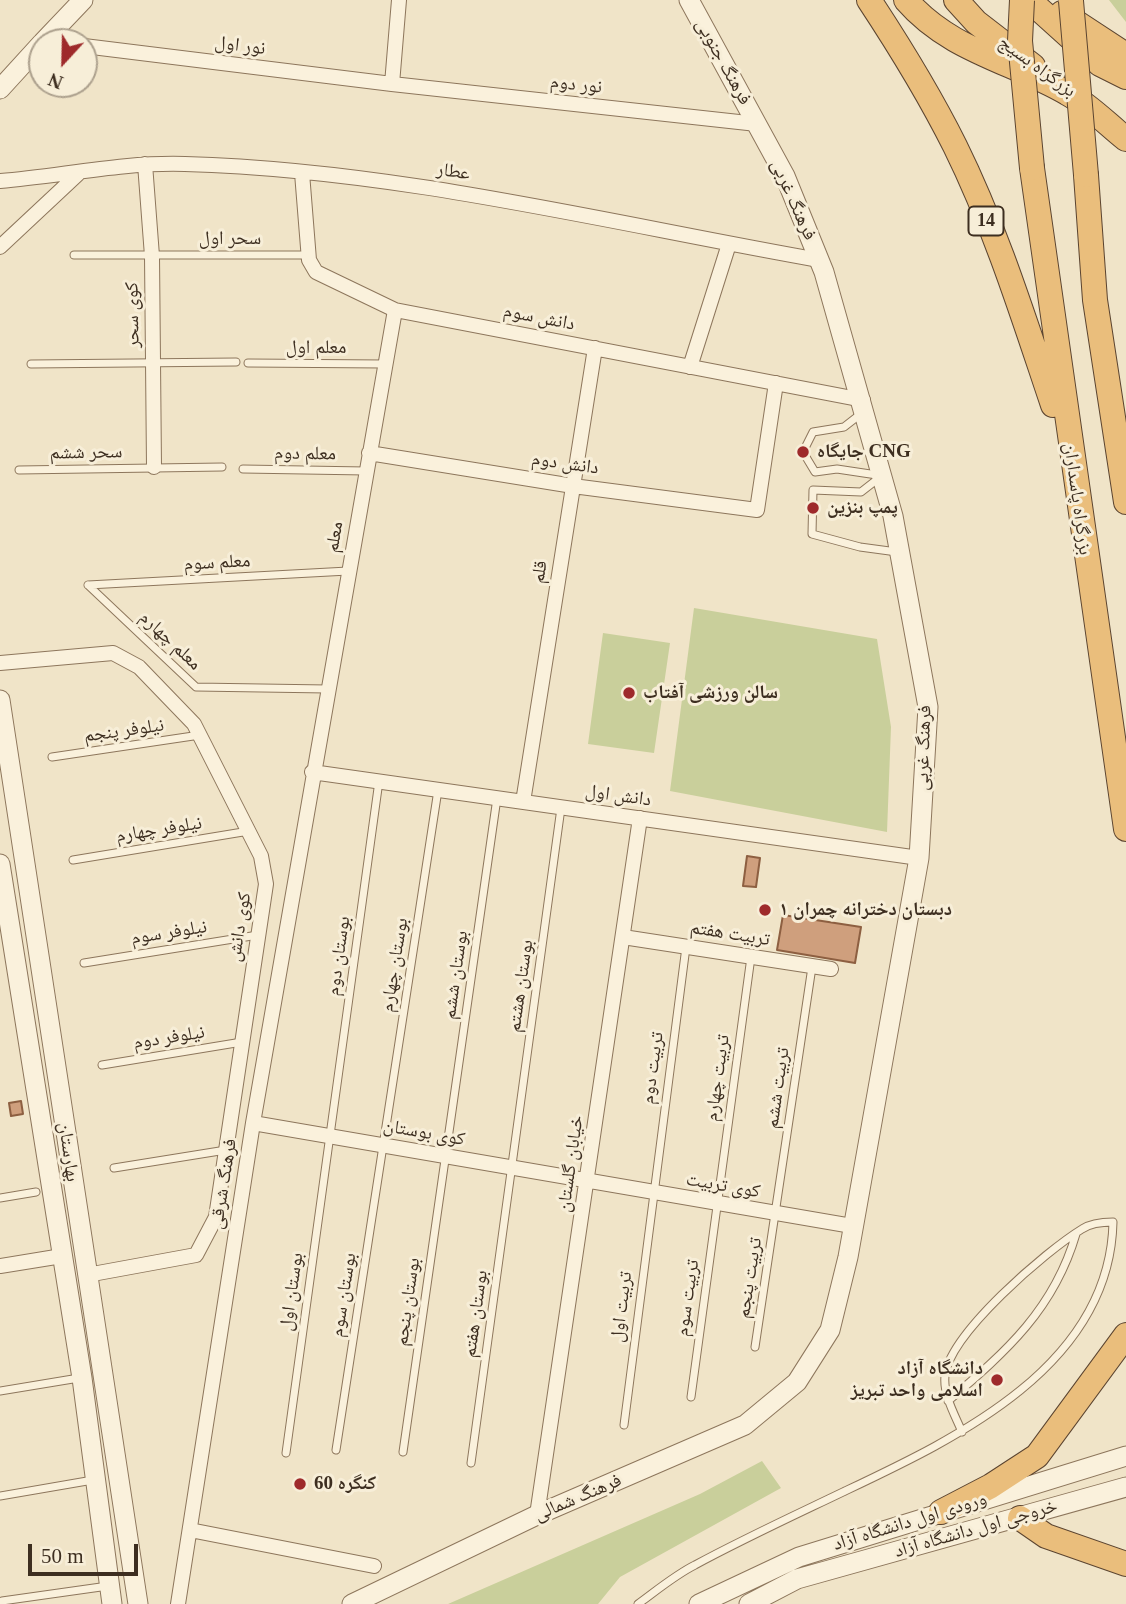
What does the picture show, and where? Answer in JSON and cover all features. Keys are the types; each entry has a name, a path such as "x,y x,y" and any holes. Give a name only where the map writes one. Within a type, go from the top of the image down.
{"highway":[{"name":"14","path":"869,0 899,45 956,148 1014,289 1071,457"},
{"path":"906,0 916,11 973,52 1068,93 1126,139"},
{"name":"بزرگراه بسیج","path":"956,0 976,22 1068,93 1126,122"},
{"name":"بزرگراه پاسداران","path":"1022,0 1020,41 1032,168 1126,829"},
{"name":"بزرگراه بسیج","path":"1029,0 1100,64 1126,77"},
{"path":"1041,0 1126,55"},
{"path":"1071,0 1095,300 1126,502"},
{"path":"1095,300 1126,395"},
{"path":"945,1523 992,1486 1037,1456 1126,1335"},
{"path":"1020,1518 1046,1536 1126,1564"}],"street":[{"path":"58,28 83,0"},
{"path":"392,84 399,0"},
{"name":"فرهنگ جنوبی","path":"689,0 757,124"},
{"name":"نور اول","path":"98,48 392,84"},
{"path":"0,89 28,60"},
{"name":"نور دوم","path":"392,84 757,124"},
{"name":"فرهنگ غربی","path":"757,124 785,176 819,260 864,405 900,552 928,707 919,858 848,1257 830,1330 797,1382"},
{"name":"عطار","path":"0,181 78,174 145,164 302,173 467,192 819,260"},
{"name":"کوی سحر","path":"145,164 152,256 154,467"},
{"path":"302,173 308,255"},
{"path":"0,247 78,174"},
{"path":"690,367 729,244"},
{"name":"دانش سوم","path":"308,255 316,272 395,310 775,383 864,405"},
{"name":"معلم","path":"312,772 395,310"},
{"name":"قلم","path":"523,802 595,348"},
{"name":"دانش دوم","path":"369,453 573,486 757,510 775,383"},
{"name":"کوی دانش","path":"0,663 113,653 139,667 194,724 261,856 266,884 215,1217 196,1255 87,1275"},
{"name":"بهارستان","path":"0,700 138,1604"},
{"name":"دانش اول","path":"312,772 919,858"},
{"name":"فرهنگ شرقی","path":"178,1604 253,1123 312,772"},
{"name":"خیابان گلستان","path":"537,1515 640,818"},
{"name":"بهارستان","path":"0,864 4,912 82,1378 111,1595"},
{"path":"2,887 28,884"},
{"path":"4,912 32,905"},
{"name":"تربیت هفتم","path":"623,937 831,969"},
{"name":"کوی بوستان","path":"253,1123 588,1181"},
{"name":"کوی تربیت","path":"588,1181 852,1226"},
{"path":"0,1266 83,1254"},
{"path":"65,1279 87,1275"},
{"name":"فرهنگ شمالی","path":"352,1604 537,1515 745,1425 797,1382"},
{"name":"ورودی اول دانشگاه آزاد","path":"699,1604 799,1557 871,1533 945,1523 1012,1492 1126,1455"},
{"name":"خروجی اول دانشگاه آزاد","path":"749,1604 797,1579 880,1556 945,1523 1020,1518 1126,1487"},
{"path":"1012,1492 1020,1518"},
{"path":"190,1530 374,1566"},
{"path":"871,1533 880,1556"}],"lane":[{"name":"سحر اول","path":"74,256 308,255"},
{"path":"31,364 236,362"},
{"name":"معلم اول","path":"248,363 384,364"},
{"path":"864,405 844,427 813,432 803,452 815,472 837,469 882,475"},
{"name":"سحر ششم","path":"19,470 222,467"},
{"name":"معلم دوم","path":"243,469 366,471"},
{"path":"882,475 861,492 813,490 812,534 860,547 900,552"},
{"name":"معلم سوم","path":"88,585 348,572"},
{"name":"معلم چهارم","path":"88,585 196,687 327,689"},
{"name":"نیلوفر پنجم","path":"52,757 200,735"},
{"name":"بوستان دوم","path":"330,1136 379,781"},
{"name":"بوستان چهارم","path":"383,1145 438,790"},
{"name":"بوستان ششم","path":"446,1156 497,798"},
{"name":"بوستان هشتم","path":"512,1168 561,807"},
{"name":"نیلوفر چهارم","path":"73,860 249,831"},
{"name":"نیلوفر سوم","path":"84,963 258,935"},
{"name":"تربیت دوم","path":"652,1193 686,947"},
{"name":"تربیت چهارم","path":"716,1204 751,957"},
{"name":"تربیت ششم","path":"775,1215 812,966"},
{"name":"نیلوفر دوم","path":"102,1065 242,1042"},
{"name":"بوستان اول","path":"286,1453 330,1136"},
{"name":"بوستان سوم","path":"336,1450 383,1145"},
{"path":"114,1168 227,1150"},
{"name":"بوستان پنجم","path":"403,1452 446,1156"},
{"name":"بوستان هفتم","path":"471,1463 512,1168"},
{"path":"0,1198 36,1192"},
{"name":"تربیت اول","path":"624,1425 652,1193"},
{"name":"تربیت سوم","path":"691,1397 716,1204"},
{"name":"تربیت پنجم","path":"755,1347 775,1215"},
{"path":"638,1604 691,1567 962,1432 1005,1404 1047,1365 1076,1332 1092,1306 1104,1276 1113,1222 1083,1227 1023,1276 963,1338 945,1376 948,1401 962,1432"},
{"path":"948,1401 1009,1346 1045,1305 1067,1263 1076,1233"},
{"path":"0,1391 82,1378"},
{"path":"0,1496 96,1479"},
{"path":"2,1601 111,1595"}],"green space":[{"path":"1109,0 1126,0 1126,22"},
{"path":"694,608 877,639 891,727 887,832 670,791"},
{"name":"سالن ورزشی آفتاب","path":"603,633 670,643 654,753 588,744"},
{"path":"762,1461 781,1488 620,1577 598,1604 448,1604 700,1494"}],"building":[{"path":"747,856 760,858 756,887 743,886"},
{"path":"783,915 861,927 855,963 777,950"},
{"path":"21,1101 23,1114 11,1116 9,1103"}],"place":[{"name":"جایگاه CNG","path":"803,452"},
{"name":"پمپ بنزین","path":"813,508"},
{"name":"سالن ورزشی آفتاب","path":"629,693"},
{"name":"دبستان دخترانه چمران ۱","path":"765,910"},
{"name":"دانشگاه آزاد اسلامی واحد تبریز","path":"997,1380"},
{"name":"کنگره 60","path":"300,1484"}]}
